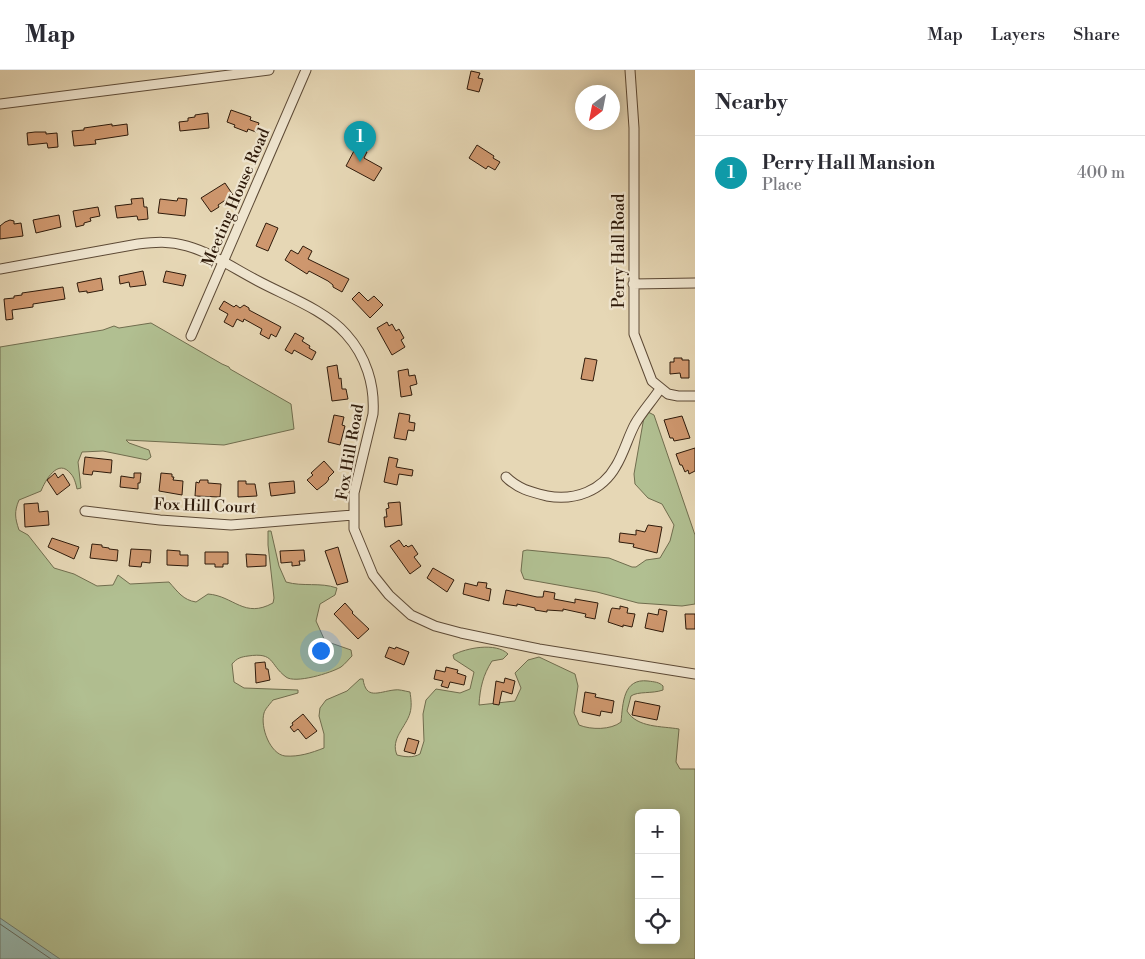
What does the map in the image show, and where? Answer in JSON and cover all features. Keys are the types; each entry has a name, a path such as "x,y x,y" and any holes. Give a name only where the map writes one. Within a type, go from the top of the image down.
{"street":[{"path":"0,104 269,70"},
{"name":"Meeting House Road","path":"191,336 306,70"},
{"name":"Perry Hall Road","path":"630,70 634,128 634,334 652,381 660,389"},
{"name":"Fox Hill Road","path":"0,268 158,241 172,242 188,246 224,262 304,305 336,325 351,340 363,360 372,391 373,414 354,493 354,529 373,574 389,595 411,615 422,621 461,633 539,649 695,674"},
{"path":"633,284 695,283"},
{"path":"506,477 514,485 525,491 557,498 569,498 588,492 599,486 612,473 636,422 660,389 668,394 678,396 695,396"},
{"name":"Fox Hill Court","path":"85,510 178,522 231,525 353,515"}],"green space":[{"path":"151,323 229,367 291,404 294,429 224,445 126,440 129,443 149,450 151,457 147,460 103,451 82,452 78,462 81,488 77,489 73,477 66,469 57,469 49,477 41,491 19,500 16,515 19,530 28,535 54,568 74,574 97,586 113,585 118,575 130,584 169,582 181,595 191,601 196,602 208,594 254,609 273,603 268,545 268,531 271,531 279,566 286,582 337,588 335,595 320,604 316,621 325,641 351,650 352,656 342,666 322,675 297,679 286,677 271,660 263,656 243,657 237,659 232,664 234,682 244,688 298,690 298,693 273,700 264,713 263,725 267,739 275,750 285,756 305,754 324,748 324,734 319,716 320,708 326,700 347,691 360,679 363,679 367,690 370,692 378,693 400,690 410,692 410,713 397,738 395,749 397,755 400,756 412,757 420,754 424,741 423,714 426,700 436,689 460,693 470,689 474,672 454,659 453,655 473,648 496,648 508,654 503,659 492,661 486,671 482,682 479,705 515,701 521,688 515,673 528,660 539,657 575,674 578,686 574,713 579,725 589,728 606,728 617,725 621,722 624,700 629,688 634,683 640,681 657,682 663,686 663,690 631,696 627,711 637,721 679,729 676,762 680,769 695,769 695,959 0,959 0,347 103,330 114,326 119,328"},
{"path":"648,412 654,415 695,535 695,604 682,606 638,603 597,592 524,579 521,571 523,551 527,550 609,558 632,567 636,567 646,560 660,558 670,541 674,525 662,504 648,498 635,484 634,474 644,417"}],"water":[{"path":"0,918 60,959 0,959"}],"building":[{"path":"471,71 480,73 478,78 483,79 479,92 467,89"},
{"path":"231,110 251,117 250,120 259,123 256,132 248,129 247,132 227,122"},
{"path":"208,113 209,128 180,131 179,122 188,121 188,118 195,117 195,115"},
{"path":"112,124 112,126 127,124 128,135 95,140 96,144 74,146 72,131"},
{"path":"27,133 57,133 58,147 48,148 47,143 28,145"},
{"path":"477,145 500,162 495,170 488,166 486,169 469,158"},
{"path":"356,147 367,152 364,158 382,168 374,181 346,166"},
{"path":"225,183 233,195 211,212 201,198"},
{"path":"143,198 144,207 147,207 148,219 138,220 137,216 117,218 115,206 132,204 131,199"},
{"path":"178,198 187,199 185,216 158,213 160,199 177,201"},
{"path":"98,207 100,216 90,218 91,221 76,227 73,211"},
{"path":"59,215 61,227 36,233 33,220"},
{"path":"10,220 14,221 14,224 21,223 23,236 0,239 0,226"},
{"path":"266,223 278,228 268,251 256,246"},
{"path":"303,246 312,251 308,259 349,279 342,292 333,287 328,281 309,271 307,274 285,260 291,250 298,254"},
{"path":"143,271 146,285 130,287 129,282 120,284 119,276"},
{"path":"166,271 186,275 183,286 163,282"},
{"path":"101,278 103,290 87,293 87,291 79,292 77,283"},
{"path":"63,287 65,299 33,304 33,307 12,310 13,319 6,320 4,299 14,298 14,296 22,295 22,293"},
{"path":"359,292 368,301 374,296 383,305 370,318 352,299"},
{"path":"224,301 234,307 236,305 240,308 244,305 249,310 281,327 276,337 271,334 269,339 260,334 262,329 244,319 243,322 237,319 233,327 224,322 228,314 219,309"},
{"path":"387,322 389,326 392,324 396,331 399,329 404,338 401,340 405,347 392,355 377,328"},
{"path":"295,333 304,338 302,341 316,352 312,360 294,350 292,354 285,350"},
{"path":"585,358 597,360 593,381 581,379"},
{"path":"674,358 689,360 689,378 681,378 680,373 670,374 670,362 674,362"},
{"path":"337,365 342,389 346,389 348,399 332,401 327,367"},
{"path":"408,369 409,376 415,375 417,384 410,386 412,395 401,397 398,371"},
{"path":"399,413 410,415 409,422 415,423 414,431 408,430 406,440 394,438"},
{"path":"334,415 344,417 342,425 345,426 340,445 328,442"},
{"path":"682,416 690,438 674,441 673,438 670,438 664,420"},
{"path":"695,448 695,471 689,474 688,470 685,472 682,465 680,465 676,454"},
{"path":"85,457 112,460 111,473 93,471 92,475 83,474"},
{"path":"389,457 398,459 396,467 413,470 412,476 399,474 397,485 384,482"},
{"path":"324,461 334,472 326,483 317,490 307,480 313,475 311,473"},
{"path":"55,473 58,478 63,474 70,485 57,495 47,480"},
{"path":"134,473 141,473 138,489 120,487 121,476 134,478"},
{"path":"161,473 172,474 173,480 183,481 182,495 159,491"},
{"path":"200,480 221,484 220,497 195,496 196,482 199,483"},
{"path":"238,481 246,481 246,484 255,484 257,496 238,497"},
{"path":"294,481 295,493 271,496 269,483"},
{"path":"400,502 402,525 385,527 384,517 387,517 386,509 389,508 388,503"},
{"path":"38,503 39,512 48,511 49,525 25,527 24,504"},
{"path":"648,525 662,527 657,553 633,547 634,544 619,542 620,533 636,535 636,530 645,532"},
{"path":"52,538 79,547 74,559 48,547"},
{"path":"399,540 404,547 412,545 418,554 414,557 421,566 410,574 390,546"},
{"path":"92,544 118,550 117,561 90,558"},
{"path":"338,547 348,582 337,585 325,551"},
{"path":"131,549 151,550 150,563 142,562 141,567 129,566"},
{"path":"167,550 180,551 180,555 188,555 188,566 167,565"},
{"path":"304,550 305,561 299,561 300,565 292,566 292,562 281,563 280,551"},
{"path":"205,552 228,552 228,564 223,564 223,567 215,567 215,564 205,564"},
{"path":"246,554 266,555 266,566 247,567"},
{"path":"433,568 454,580 447,592 427,578"},
{"path":"478,582 487,583 486,588 491,589 489,601 463,594 465,583 477,586"},
{"path":"506,590 537,597 543,597 544,591 555,593 554,599 575,603 575,599 598,603 595,619 585,617 586,614 563,609 563,611 547,610 547,612 517,604 517,606 503,604"},
{"path":"345,603 352,613 369,629 358,639 334,614"},
{"path":"620,606 628,608 627,613 635,614 632,627 623,625 623,627 608,622 612,608 620,609"},
{"path":"659,609 667,611 663,632 645,628 648,613 658,615"},
{"path":"685,614 695,614 695,629 686,629"},
{"path":"389,647 395,649 396,647 409,652 404,665 385,657"},
{"path":"265,662 270,680 256,683 255,663"},
{"path":"446,667 458,670 457,673 466,676 464,685 450,682 448,688 441,686 443,681 434,679 436,670 445,672"},
{"path":"505,678 515,681 512,694 502,691 499,705 493,704 496,681 504,683"},
{"path":"585,692 596,694 595,697 614,701 612,713 601,711 600,716 582,712"},
{"path":"635,701 660,706 657,720 632,715"},
{"path":"303,714 317,731 306,739 298,729 294,732 290,727"},
{"path":"408,738 419,741 415,754 404,751"}],"place":[{"name":"Perry Hall Mansion","path":"360,162"}]}
